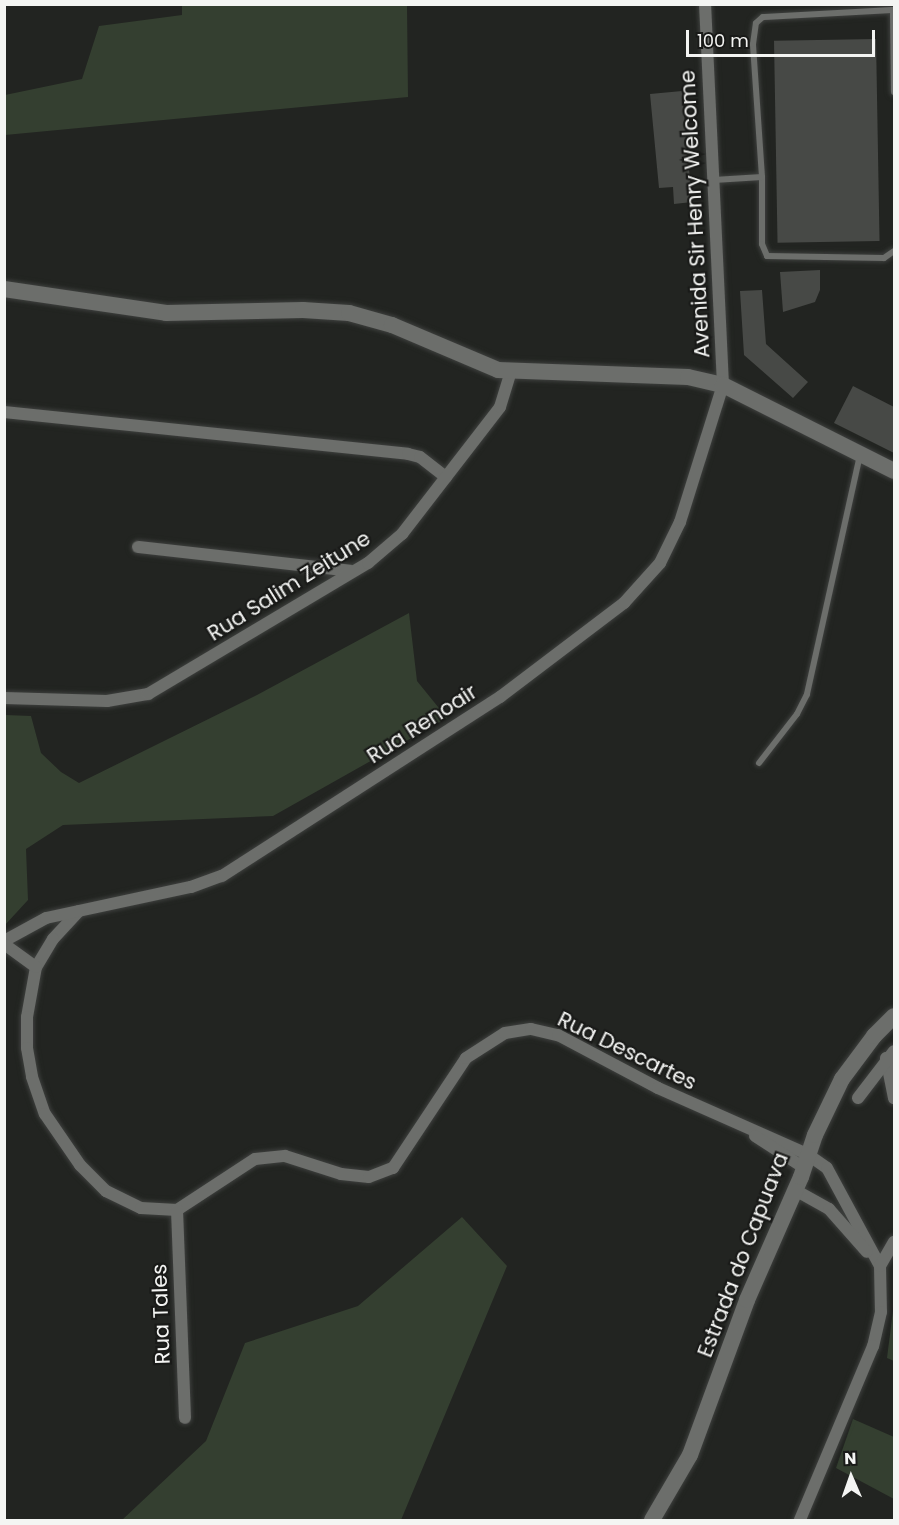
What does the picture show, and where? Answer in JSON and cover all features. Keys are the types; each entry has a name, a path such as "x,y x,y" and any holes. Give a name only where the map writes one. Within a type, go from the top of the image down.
{"street":[{"name":"Avenida Sir Henry Welcome","path":"705,4 723,385"},
{"path":"4,289 166,313 303,310 349,313 392,325 485,365 512,371 646,372 723,385 894,471"},
{"name":"Rua Salim Zeitune","path":"4,699 123,701 155,692 351,571 393,543 500,407 512,371"},
{"name":"Rua Renoair","path":"4,943 46,918 191,887 222,876 500,697 582,638 624,603 660,563 680,522 723,385"},
{"path":"4,412 408,454 420,457 446,477"},
{"path":"138,547 351,571"},
{"path":"79,911 53,939 36,967 27,1017 27,1048 45,1114 59,1138 80,1165 123,1202 141,1208 177,1209"},
{"path":"4,943 36,967"},
{"name":"Estrada do Capuava","path":"652,1521 690,1455 747,1299 842,1079 874,1036 894,1016"},
{"name":"Rua Descartes","path":"177,1209 255,1160 285,1156 314,1162 341,1174 369,1177 393,1168 466,1058 505,1033 522,1030 558,1035 747,1130 834,1177 880,1266"},
{"path":"890,1054 894,1098"},
{"path":"858,1098 890,1054"},
{"path":"795,1190 829,1209 880,1266"},
{"name":"Rua Tales","path":"177,1209 185,1418"},
{"path":"800,1521 873,1346 880,1312 880,1266 894,1242"}],"lane":[{"path":"894,92 893,10 774,15 756,23 753,44 762,177 762,244 767,256 884,258 894,251"},
{"path":"714,180 762,177"},
{"path":"759,763 796,714 807,693 860,454"}],"green space":[{"path":"182,5 407,5 408,97 5,135 5,95 82,79 99,26 182,15"},
{"path":"409,613 417,681 447,718 273,816 63,825 26,849 28,900 5,925 5,715 31,716 41,753 61,772 79,783 257,695"},
{"path":"462,1217 507,1266 401,1520 122,1520 206,1441 245,1343 358,1306"},
{"path":"894,1303 894,1361 887,1358"},
{"path":"853,1419 894,1437 894,1499 836,1468"}],"building":[{"path":"876,39 880,241 778,243 774,41"},
{"path":"682,91 692,202 674,204 673,187 659,188 650,94"},
{"path":"820,270 820,290 815,302 783,312 780,272"},
{"path":"762,290 766,344 808,382 793,398 744,355 740,291"},
{"path":"853,386 894,407 894,453 834,423"}]}
